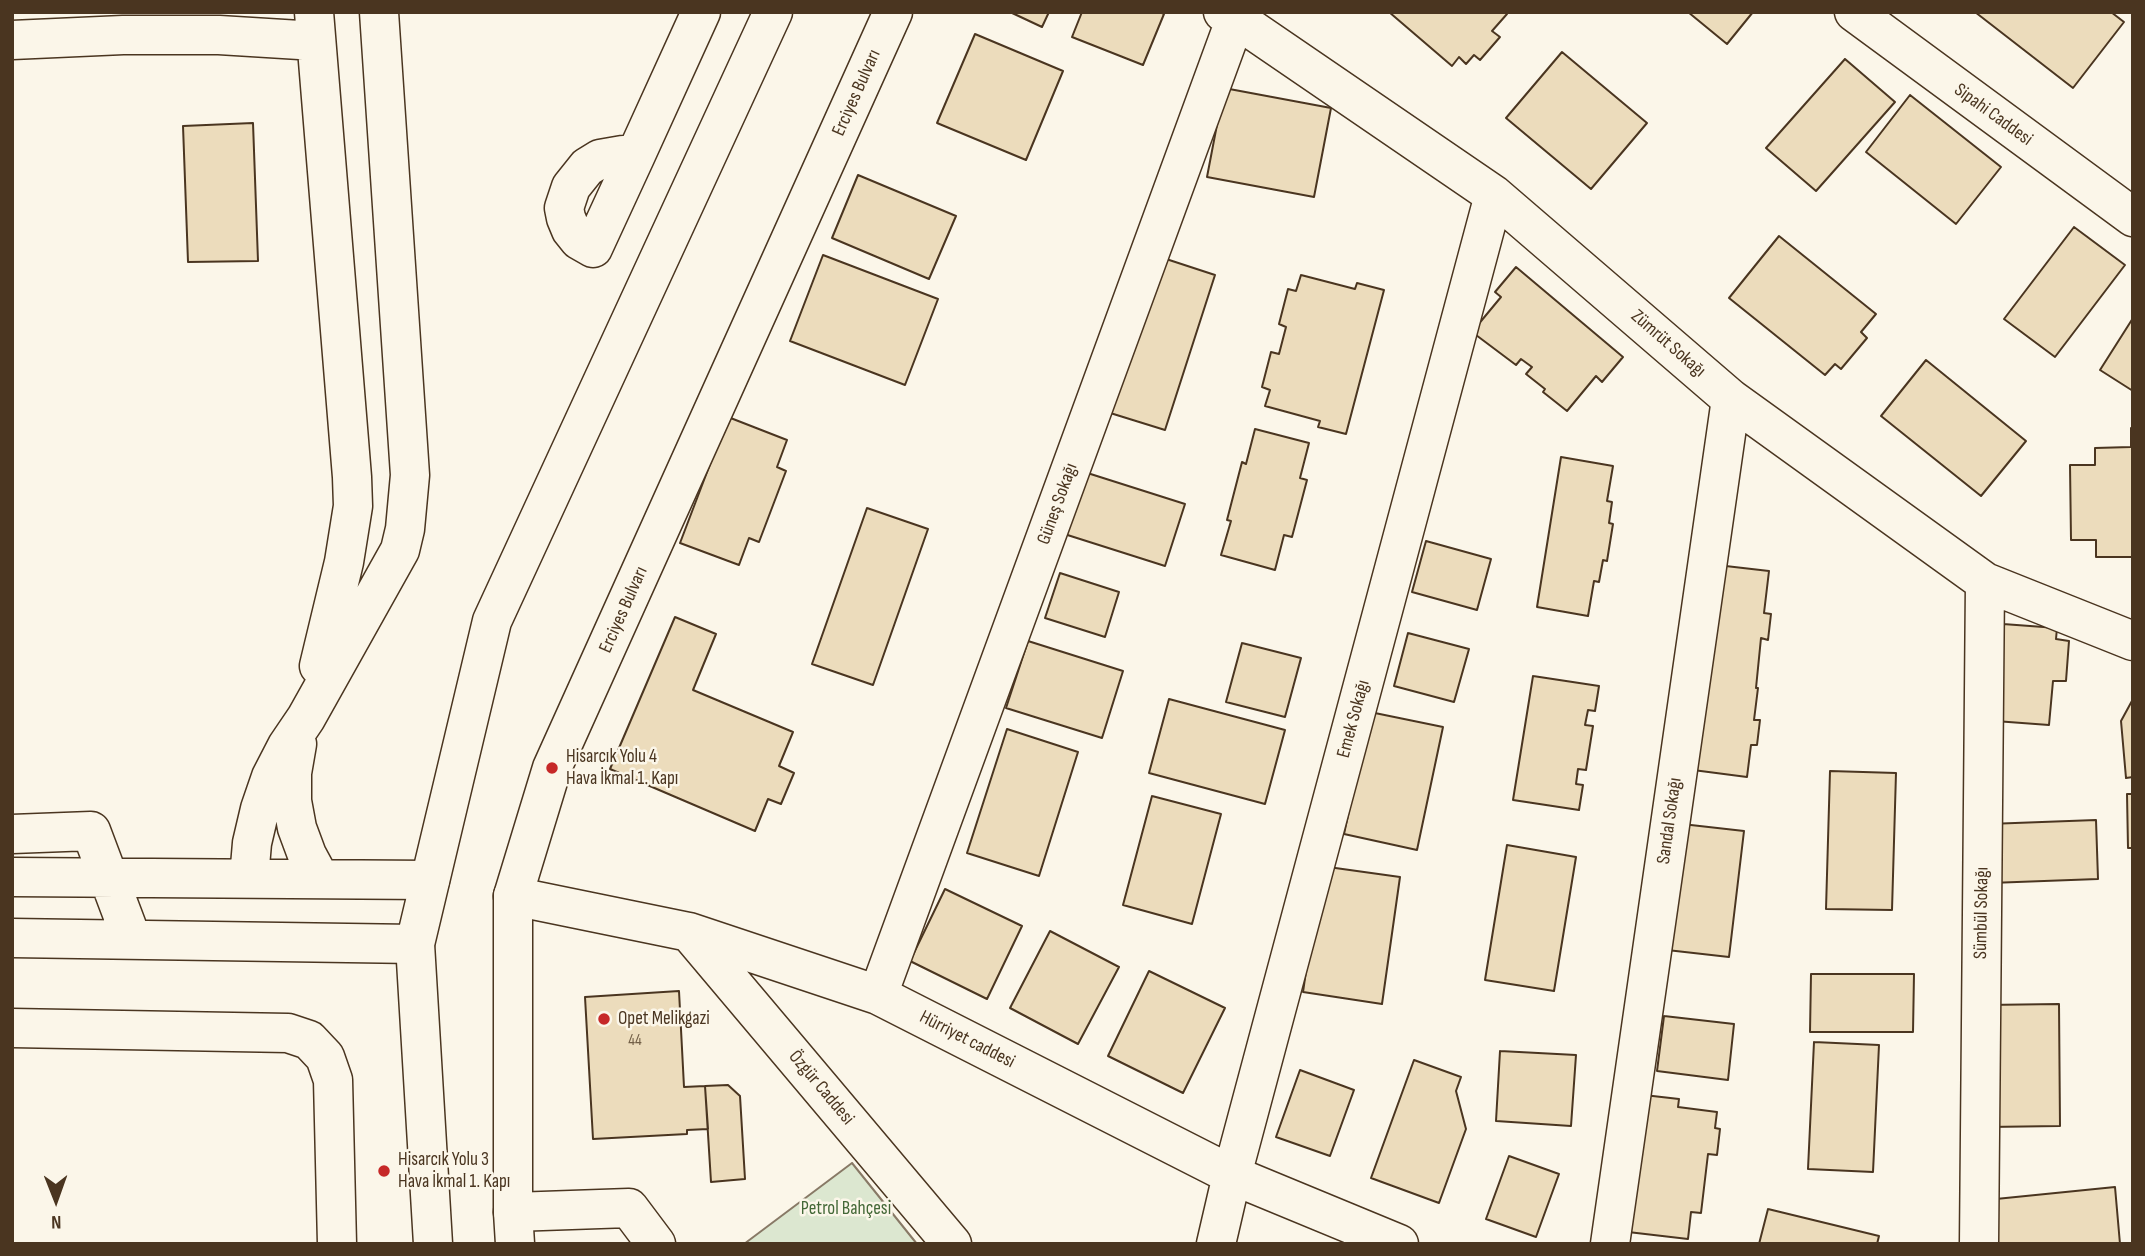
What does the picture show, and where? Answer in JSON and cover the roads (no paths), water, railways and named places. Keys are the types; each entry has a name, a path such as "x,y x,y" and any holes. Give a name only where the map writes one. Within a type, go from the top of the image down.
{"main road":[{"path":"249,878 255,832 271,776 400,550 408,507 408,453 379,12"},
{"path":"635,158 701,12"},
{"path":"433,1244 415,944 492,621 773,12"},
{"name":"Erciyes Bulvarı","path":"514,1228 513,896 552,768 893,12"},
{"name":"Sipahi Caddesi","path":"1854,12 2133,217"},
{"name":"Zümrüt Sokağı","path":"1232,14 1494,195 1731,399 1985,582 2133,641"},
{"name":"Güneş Sokağı","path":"878,995 1232,14"},
{"path":"21,30 123,35 219,35 315,27 353,506 344,562 306,718 296,744 292,773 292,801 298,828 307,855 320,878"},
{"name":"Emek Sokağı","path":"1216,1244 1232,1175 1494,195"},
{"name":"Sandal Sokağı","path":"1609,1244 1731,399"},
{"name":"Sümbül Sokağı","path":"1979,1244 1985,582"},
{"path":"12,834 91,831 132,940"},
{"path":"12,877 430,880"},
{"name":"Hürriyet caddesi","path":"513,896 689,933 878,995 1232,1175 1399,1244"},
{"name":"Özgür Caddesi","path":"689,933 952,1244"},
{"path":"12,938 415,944"},
{"path":"12,1028 288,1033 309,1040 325,1057 333,1080 337,1244"},
{"path":"514,1228 629,1208 656,1244"}],"place":[{"name":"Hisarcık Yolu 4 Hava İkmal 1. Kapı","path":"552,768"},
{"name":"Opet Melikgazi","path":"604,1019"},
{"name":"Hisarcık Yolu 3 Hava İkmal 1. Kapı","path":"384,1171"}],"park label":[{"name":"Petrol Bahçesi","path":"846,1209"}]}
